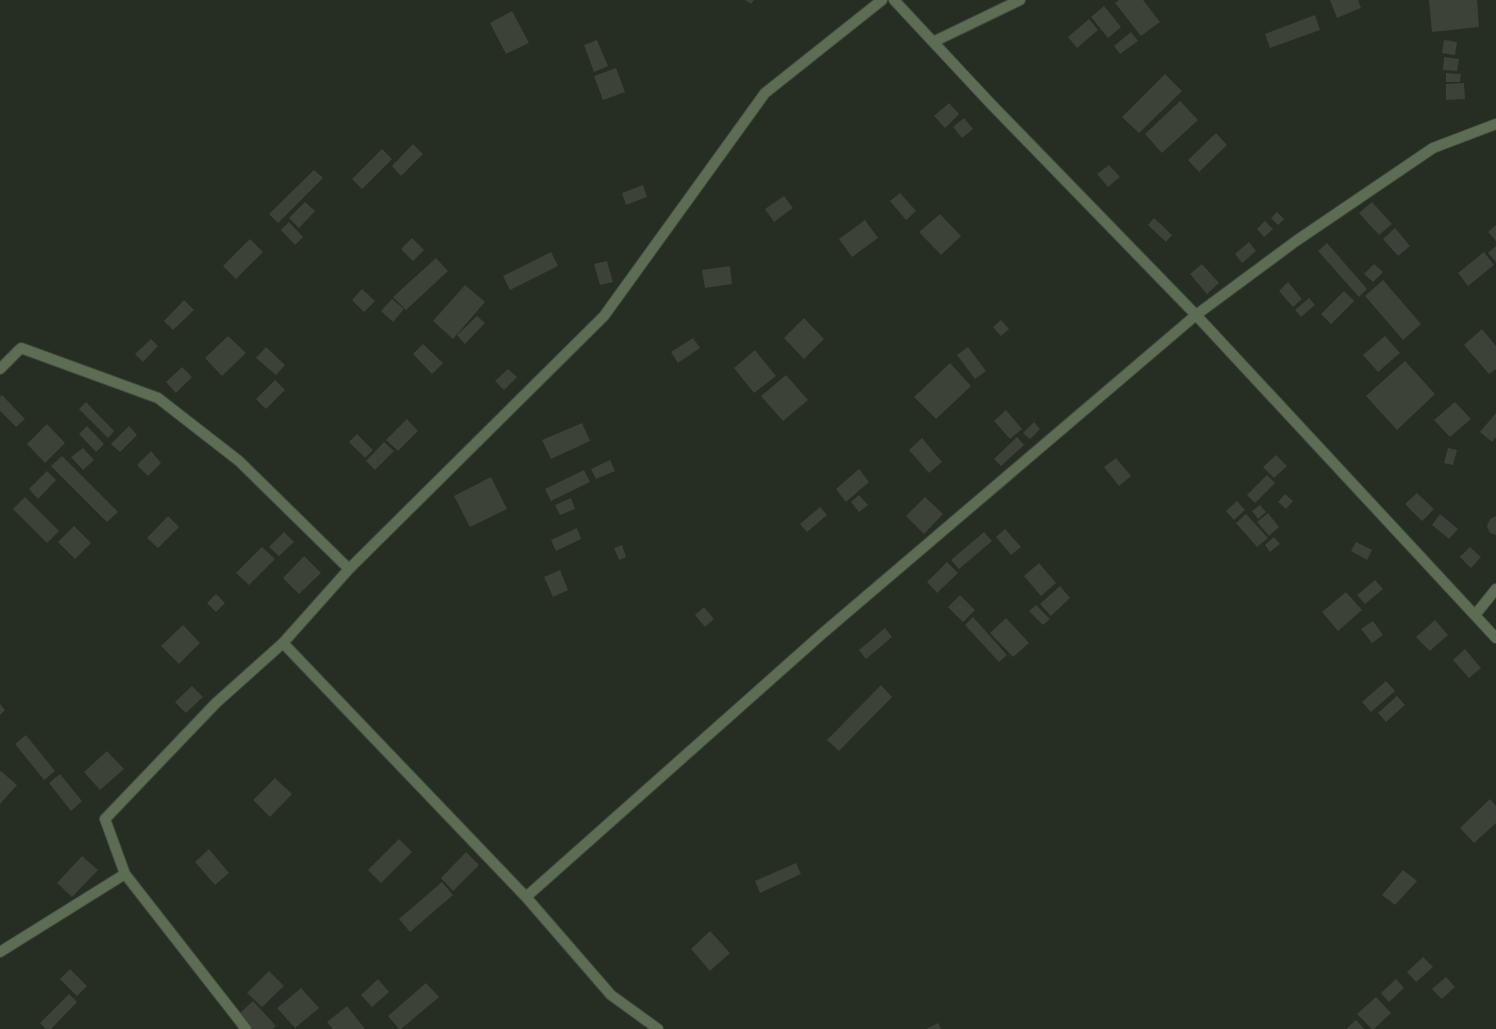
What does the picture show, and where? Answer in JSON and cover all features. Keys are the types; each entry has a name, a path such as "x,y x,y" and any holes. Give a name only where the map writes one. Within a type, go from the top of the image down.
{"street":[{"path":"246,1029 124,874 105,819 216,703 283,643 349,569 604,316 765,93 882,0"},
{"path":"894,0 1196,315 1496,638"},
{"path":"933,42 1020,0"},
{"path":"526,897 823,633 1196,315 1296,241 1433,148 1496,124"},
{"path":"0,368 21,348 158,398 239,461 349,569"},
{"path":"1475,616 1496,589"},
{"path":"283,643 526,897 611,995 658,1029"},
{"path":"0,952 124,874"}],"building":[{"path":"745,0 754,0 751,4"},
{"path":"1119,0 1143,0 1160,22 1141,36 1115,3"},
{"path":"1330,0 1358,0 1361,8 1337,18"},
{"path":"1429,0 1477,0 1479,27 1432,32"},
{"path":"1104,6 1121,27 1108,38 1091,17"},
{"path":"512,11 529,43 506,54 490,23"},
{"path":"1315,15 1320,30 1270,48 1265,34"},
{"path":"1089,19 1098,30 1077,48 1068,37"},
{"path":"1131,32 1138,41 1120,54 1114,46"},
{"path":"597,40 608,66 594,72 584,45"},
{"path":"1444,40 1457,42 1455,55 1442,53"},
{"path":"1444,57 1459,59 1457,71 1443,70"},
{"path":"616,68 625,92 603,100 594,76"},
{"path":"1446,73 1461,74 1460,82 1446,82"},
{"path":"1165,74 1182,91 1139,133 1122,117"},
{"path":"1464,83 1465,99 1446,100 1446,84"},
{"path":"1180,101 1198,120 1162,153 1145,134"},
{"path":"949,103 959,114 945,128 934,116"},
{"path":"964,118 973,129 962,138 953,127"},
{"path":"1216,133 1227,145 1199,172 1188,160"},
{"path":"413,144 423,154 401,176 392,166"},
{"path":"382,149 392,159 362,189 352,179"},
{"path":"1109,165 1120,177 1108,187 1097,174"},
{"path":"314,170 323,178 278,223 269,214"},
{"path":"643,185 647,197 626,205 622,193"},
{"path":"900,193 916,211 906,220 890,201"},
{"path":"784,196 793,208 774,222 765,209"},
{"path":"305,202 315,211 299,228 289,218"},
{"path":"1372,202 1392,224 1379,235 1359,213"},
{"path":"1277,212 1284,219 1278,225 1271,218"},
{"path":"940,214 961,236 941,255 919,232"},
{"path":"1154,218 1172,235 1166,242 1148,225"},
{"path":"865,220 878,238 852,257 839,239"},
{"path":"1265,221 1273,229 1264,237 1257,229"},
{"path":"289,222 303,237 295,245 281,230"},
{"path":"1496,225 1496,241 1488,232"},
{"path":"1395,228 1410,246 1398,256 1383,239"},
{"path":"412,238 424,250 413,261 401,249"},
{"path":"250,239 263,252 236,279 223,266"},
{"path":"1249,242 1256,251 1242,263 1235,254"},
{"path":"1327,243 1367,289 1359,297 1318,251"},
{"path":"1496,246 1496,262 1488,253"},
{"path":"551,252 558,266 510,290 503,276"},
{"path":"1484,252 1494,265 1468,286 1458,273"},
{"path":"436,258 448,271 406,310 393,297"},
{"path":"607,261 613,282 600,285 594,264"},
{"path":"1202,264 1219,283 1207,294 1190,274"},
{"path":"1374,264 1383,272 1373,282 1364,274"},
{"path":"730,266 732,284 705,288 702,270"},
{"path":"1383,280 1421,324 1403,340 1365,296"},
{"path":"1288,282 1302,299 1293,307 1279,291"},
{"path":"465,285 485,302 453,339 433,321"},
{"path":"362,289 375,301 364,312 352,300"},
{"path":"1344,291 1354,301 1331,324 1321,314"},
{"path":"1309,298 1315,305 1301,317 1295,310"},
{"path":"392,299 404,309 393,322 381,311"},
{"path":"184,300 194,310 173,330 164,321"},
{"path":"477,316 485,323 465,344 457,335"},
{"path":"804,318 824,339 804,359 784,338"},
{"path":"1001,320 1009,329 1001,336 993,327"},
{"path":"1482,329 1496,346 1496,369 1489,374 1464,345"},
{"path":"228,336 246,353 222,376 205,358"},
{"path":"1385,336 1400,353 1378,372 1363,355"},
{"path":"693,338 700,348 678,363 671,352"},
{"path":"151,339 158,346 143,362 135,354"},
{"path":"423,344 443,363 432,374 413,354"},
{"path":"266,347 285,365 276,375 256,358"},
{"path":"968,347 986,371 975,379 957,355"},
{"path":"755,350 776,376 754,393 734,368"},
{"path":"1405,361 1435,394 1397,430 1366,396"},
{"path":"950,363 971,386 936,419 914,397"},
{"path":"182,367 192,377 176,393 166,382"},
{"path":"508,369 517,377 504,390 495,381"},
{"path":"786,375 808,400 783,421 761,396"},
{"path":"275,380 285,390 266,409 256,399"},
{"path":"2,395 25,419 16,427 0,411 0,397"},
{"path":"86,402 114,431 108,438 79,409"},
{"path":"1455,402 1471,419 1450,437 1434,420"},
{"path":"1006,410 1022,429 1010,439 994,421"},
{"path":"1496,413 1496,437 1492,442 1480,432"},
{"path":"407,419 418,431 398,451 386,440"},
{"path":"1034,422 1040,429 1030,439 1023,433"},
{"path":"582,423 590,441 551,459 542,440"},
{"path":"47,424 65,443 45,463 27,444"},
{"path":"87,426 104,444 96,452 79,434"},
{"path":"129,426 137,435 120,452 111,444"},
{"path":"357,434 373,450 365,458 349,442"},
{"path":"1017,437 1024,445 1001,466 994,459"},
{"path":"922,438 942,462 929,473 909,450"},
{"path":"384,442 394,451 375,470 366,461"},
{"path":"83,448 94,460 83,470 71,457"},
{"path":"1448,448 1457,450 1453,465 1444,463"},
{"path":"151,451 161,463 148,476 137,465"},
{"path":"1276,455 1287,466 1274,478 1263,467"},
{"path":"62,456 118,512 107,522 51,466"},
{"path":"1116,458 1131,476 1119,486 1104,467"},
{"path":"610,460 615,471 596,479 591,469"},
{"path":"859,469 869,482 846,502 836,489"},
{"path":"584,470 590,482 551,501 545,489"},
{"path":"47,471 56,480 38,499 29,489"},
{"path":"1267,475 1275,483 1255,503 1247,495"},
{"path":"491,477 507,509 470,527 454,496"},
{"path":"1417,493 1434,509 1422,521 1405,504"},
{"path":"1285,494 1293,501 1286,509 1278,502"},
{"path":"859,495 868,505 859,512 851,502"},
{"path":"25,497 59,531 47,543 13,509"},
{"path":"925,497 943,514 924,534 906,516"},
{"path":"571,498 575,509 560,515 555,505"},
{"path":"1237,501 1245,510 1234,520 1226,511"},
{"path":"1260,505 1266,512 1258,519 1252,511"},
{"path":"820,507 827,515 807,532 800,524"},
{"path":"1268,513 1279,527 1269,536 1257,522"},
{"path":"1246,514 1268,538 1257,547 1236,523"},
{"path":"1440,514 1458,529 1449,539 1432,525"},
{"path":"168,516 179,527 158,548 147,538"},
{"path":"1496,516 1496,535 1490,533 1487,526 1490,519"},
{"path":"74,526 91,543 75,559 58,542"},
{"path":"577,528 581,539 556,551 551,540"},
{"path":"1005,529 1021,547 1011,555 996,537"},
{"path":"284,532 294,542 279,556 269,547"},
{"path":"984,532 992,541 959,569 951,560"},
{"path":"1274,537 1280,544 1270,552 1265,545"},
{"path":"1356,542 1372,550 1367,560 1351,551"},
{"path":"622,545 626,557 619,560 614,548"},
{"path":"262,547 275,559 249,585 236,573"},
{"path":"1470,547 1481,557 1471,568 1460,557"},
{"path":"304,556 321,573 299,594 283,578"},
{"path":"947,562 958,573 937,593 927,582"},
{"path":"1039,563 1056,583 1041,596 1024,576"},
{"path":"560,570 568,590 553,597 544,577"},
{"path":"1375,580 1383,589 1365,604 1357,595"},
{"path":"1060,586 1070,598 1051,616 1040,604"},
{"path":"1346,592 1362,610 1338,631 1322,612"},
{"path":"216,594 225,603 216,612 207,603"},
{"path":"960,595 975,610 963,622 948,607"},
{"path":"1036,605 1050,619 1043,625 1029,611"},
{"path":"704,607 714,619 705,627 695,615"},
{"path":"973,617 1007,655 999,662 965,625"},
{"path":"1006,618 1029,643 1013,657 990,633"},
{"path":"1435,620 1448,635 1430,651 1416,637"},
{"path":"1373,621 1383,635 1372,643 1361,629"},
{"path":"183,625 200,643 179,664 161,646"},
{"path":"885,628 892,637 866,659 859,650"},
{"path":"1465,649 1481,668 1469,678 1453,660"},
{"path":"1386,681 1395,691 1371,712 1362,702"},
{"path":"881,685 892,697 839,751 827,740"},
{"path":"192,686 203,697 186,713 175,702"},
{"path":"1397,696 1405,705 1386,722 1378,713"},
{"path":"0,704 5,710 0,715"},
{"path":"26,735 55,771 44,780 15,744"},
{"path":"107,751 124,769 100,790 84,772"},
{"path":"1,771 17,785 0,804 0,772"},
{"path":"60,774 82,801 71,811 49,783"},
{"path":"275,778 292,794 270,817 253,800"},
{"path":"1490,799 1496,806 1496,823 1474,843 1460,828"},
{"path":"399,839 412,852 381,883 368,870"},
{"path":"209,849 229,873 215,885 195,862"},
{"path":"466,852 479,865 453,891 441,878"},
{"path":"82,856 98,870 72,897 57,883"},
{"path":"796,863 801,874 760,893 755,881"},
{"path":"1403,870 1417,881 1395,905 1382,895"},
{"path":"442,882 453,895 410,932 399,919"},
{"path":"710,931 730,953 710,971 691,949"},
{"path":"1423,957 1433,967 1416,982 1407,972"},
{"path":"70,969 87,986 77,996 60,979"},
{"path":"269,971 284,986 262,1007 247,993"},
{"path":"1446,977 1455,987 1442,999 1432,989"},
{"path":"378,979 389,992 372,1007 361,995"},
{"path":"1396,979 1404,988 1389,1002 1381,993"},
{"path":"426,983 439,997 401,1029 399,1029 388,1016"},
{"path":"301,988 319,1008 295,1028 277,1008"},
{"path":"69,994 77,1002 51,1029 46,1029 40,1023"},
{"path":"1376,997 1391,1013 1374,1029 1372,1029 1357,1014"},
{"path":"253,1001 276,1026 273,1029 253,1029 239,1014"},
{"path":"347,1006 365,1029 333,1029 327,1022"},
{"path":"1356,1020 1364,1029 1346,1029"},
{"path":"938,1023 941,1029 926,1029"}]}
